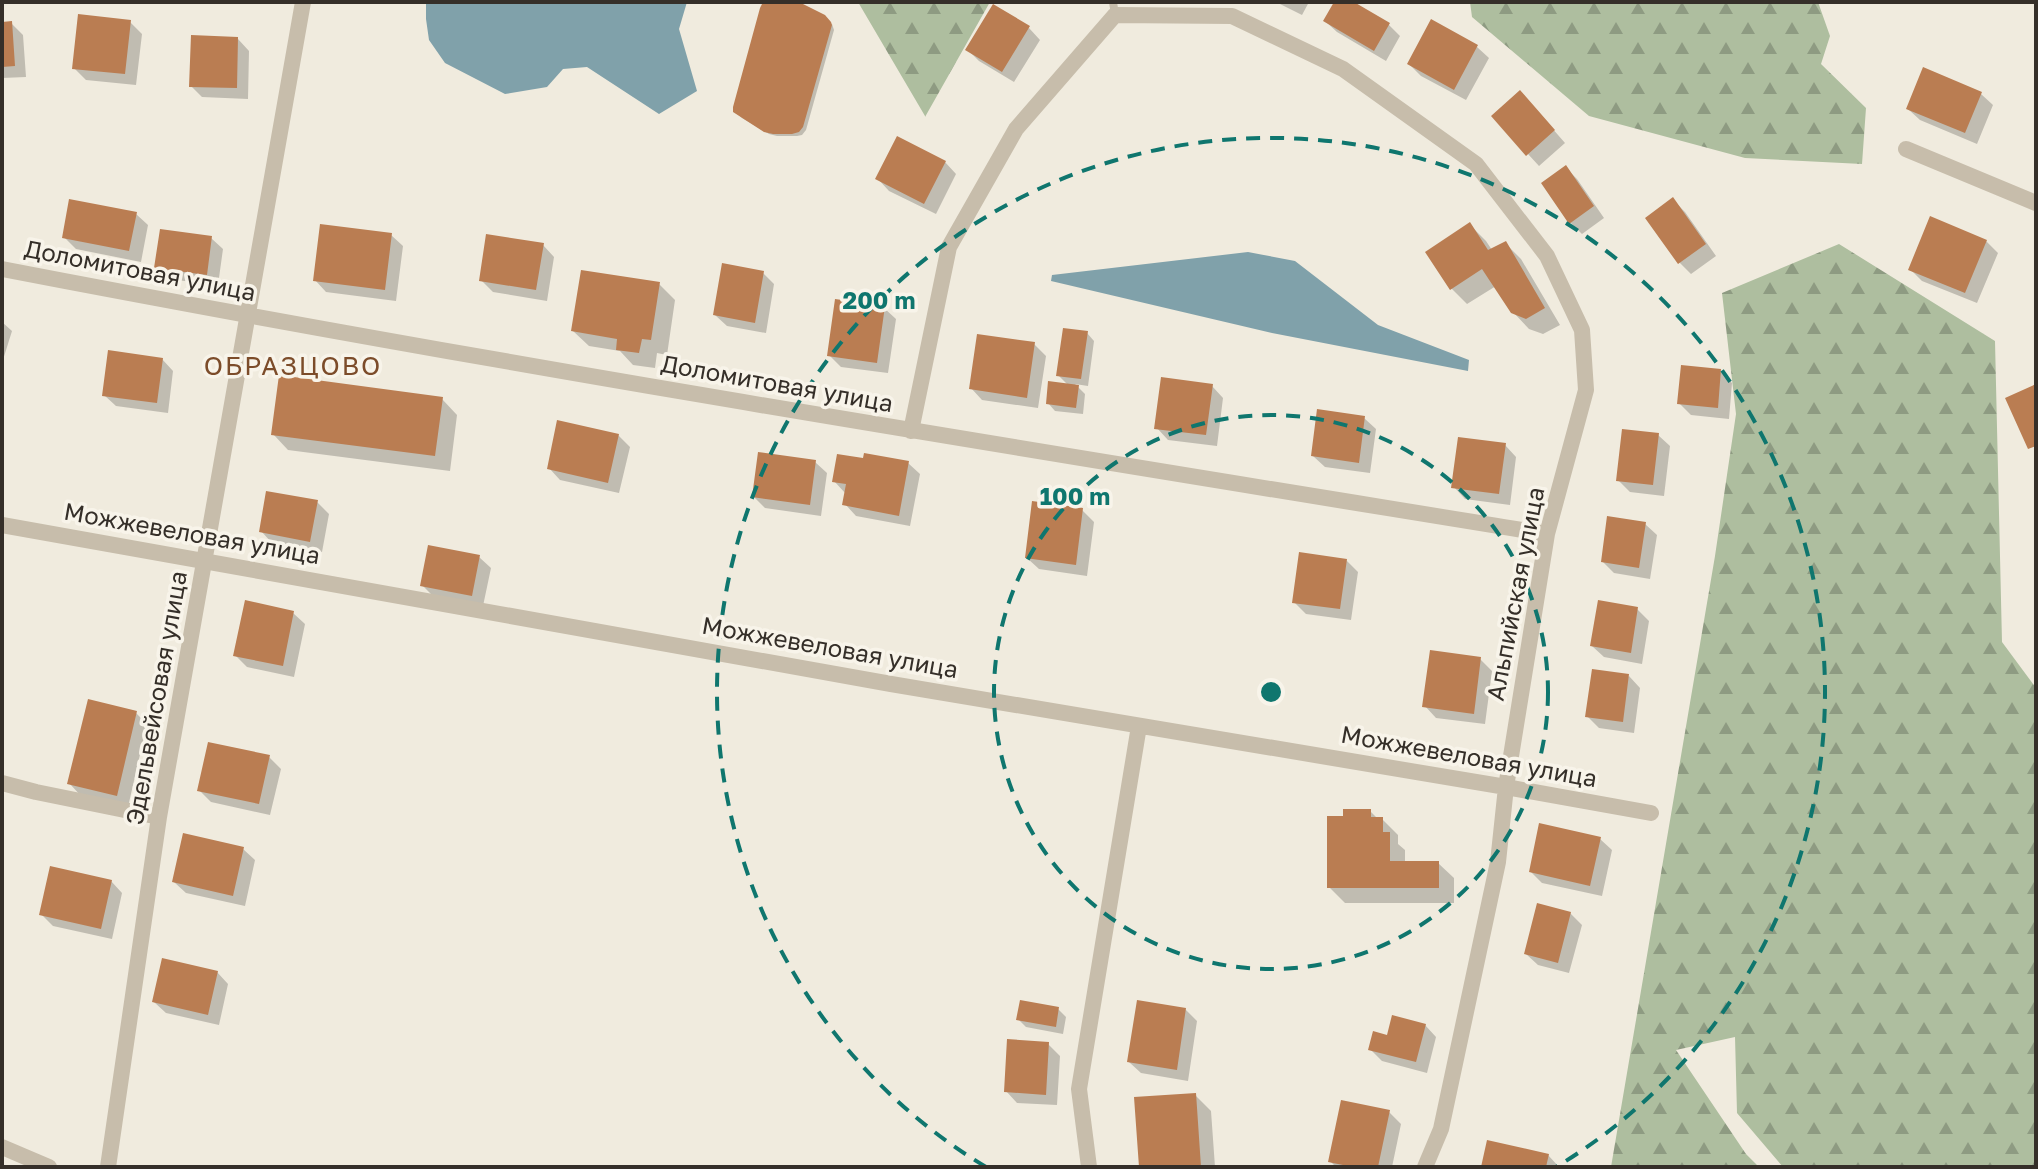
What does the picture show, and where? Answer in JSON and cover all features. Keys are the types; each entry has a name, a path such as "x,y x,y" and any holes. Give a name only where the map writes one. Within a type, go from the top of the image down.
{"street":[{"name":"Эдельвейсовая улица","path":"108,1167 159,817 303,2"},
{"name":"Альпийская улица","path":"911,431 949,247 1016,129 1114,8 1232,16 1343,69 1476,164 1547,256 1582,330 1586,390 1547,534 1506,787 1498,862 1441,1129 1425,1167"},
{"path":"1906,149 2036,203"},
{"name":"Доломитовая улица","path":"2,269 247,316 911,431 1547,534"},
{"name":"Можжевеловая улица","path":"2,525 891,684 1651,813"},
{"path":"1089,1167 1079,1089 1139,726"},
{"path":"2,783 159,817"},
{"path":"2,1147 49,1167"}],"green space":[{"path":"858,2 990,2 925,117 925,116"},
{"path":"1470,2 1818,2 1830,36 1821,64 1866,108 1862,164 1745,158 1589,116 1472,17"},
{"path":"1839,244 1995,341 2002,642 2036,688 2036,1167 1783,1167 1737,1113 1735,1037 1676,1050 1746,1154 1759,1167 1611,1167 1715,556 1736,414 1722,293"}],"water":[{"path":"426,2 687,2 679,29 697,91 659,114 587,67 563,69 547,87 505,94 445,63 429,40"},
{"path":"1248,252 1295,261 1378,325 1469,360 1468,371 1272,333 1051,281 1052,275"}],"building":[{"path":"766,2 801,3 825,15 832,25 803,127 792,134 764,132 733,112 760,8"},
{"path":"1334,2 1354,2 1390,23 1374,51 1323,21"},
{"path":"993,4 1030,26 1002,72 965,50"},
{"path":"78,14 131,20 125,74 72,69"},
{"path":"1431,19 1478,45 1454,90 1407,64"},
{"path":"12,21 15,66 2,67 2,22"},
{"path":"191,35 238,37 237,88 189,87"},
{"path":"1923,67 1982,92 1965,133 1906,109"},
{"path":"1520,90 1555,130 1526,156 1491,116"},
{"path":"897,136 946,161 924,204 875,179"},
{"path":"1566,165 1594,206 1569,224 1541,183"},
{"path":"1673,197 1706,244 1678,264 1645,218"},
{"path":"69,199 137,212 129,251 62,238"},
{"path":"1930,216 1987,240 1965,293 1908,270"},
{"path":"1470,222 1488,250 1506,241 1545,308 1526,319 1511,313 1482,269 1450,290 1425,252"},
{"path":"320,224 392,233 385,290 313,281"},
{"path":"160,229 212,236 207,275 154,268"},
{"path":"486,234 544,243 536,290 479,281"},
{"path":"722,263 764,271 755,323 713,315"},
{"path":"581,270 660,282 651,340 642,339 639,353 616,350 617,339 571,331"},
{"path":"835,299 885,306 877,363 827,356"},
{"path":"1063,328 1088,331 1081,379 1056,376"},
{"path":"977,334 1035,342 1027,398 969,389"},
{"path":"108,350 163,358 157,403 102,396"},
{"path":"1681,365 1721,369 1718,408 1677,404"},
{"path":"279,375 443,397 435,456 271,435"},
{"path":"1161,377 1213,384 1206,435 1154,429"},
{"path":"1048,381 1079,385 1076,408 1046,404"},
{"path":"2036,384 2036,446 2028,449 2005,398"},
{"path":"1317,409 1365,416 1359,463 1311,456"},
{"path":"557,420 619,434 608,483 547,469"},
{"path":"1622,429 1659,433 1653,485 1616,481"},
{"path":"1458,437 1506,443 1499,494 1451,488"},
{"path":"758,452 816,460 810,505 752,497"},
{"path":"864,453 909,461 899,516 842,505 846,484 832,482 837,454 863,458"},
{"path":"266,491 318,500 310,542 259,532"},
{"path":"1032,501 1083,508 1076,565 1025,558"},
{"path":"1607,516 1646,522 1639,568 1601,562"},
{"path":"428,545 480,555 472,596 420,586"},
{"path":"1299,552 1347,559 1340,609 1292,603"},
{"path":"245,600 294,611 283,666 233,656"},
{"path":"1598,600 1638,607 1631,653 1590,646"},
{"path":"1430,650 1481,657 1474,714 1422,707"},
{"path":"1592,669 1629,674 1623,722 1585,717"},
{"path":"88,699 137,711 117,796 67,784"},
{"path":"208,742 270,755 259,804 197,791"},
{"path":"1343,809 1371,809 1371,817 1383,817 1383,832 1390,832 1390,861 1439,861 1439,888 1327,888 1327,816 1343,816"},
{"path":"1539,823 1601,837 1590,886 1529,872"},
{"path":"183,833 244,847 233,896 172,882"},
{"path":"50,866 112,880 101,929 39,915"},
{"path":"1537,903 1571,912 1558,963 1524,954"},
{"path":"162,958 218,971 208,1015 152,1002"},
{"path":"1020,1000 1059,1007 1056,1027 1016,1020"},
{"path":"1137,1000 1186,1008 1177,1070 1127,1062"},
{"path":"1392,1015 1426,1024 1416,1062 1368,1050 1373,1031 1387,1035"},
{"path":"1007,1039 1049,1042 1046,1095 1004,1092"},
{"path":"1196,1093 1201,1167 1139,1167 1134,1097"},
{"path":"1341,1100 1390,1110 1378,1167 1353,1167 1328,1162"},
{"path":"1487,1140 1549,1154 1546,1167 1481,1167"}],"district":[{"name":"ОБРАЗЦОВО","path":"293,366"}]}
